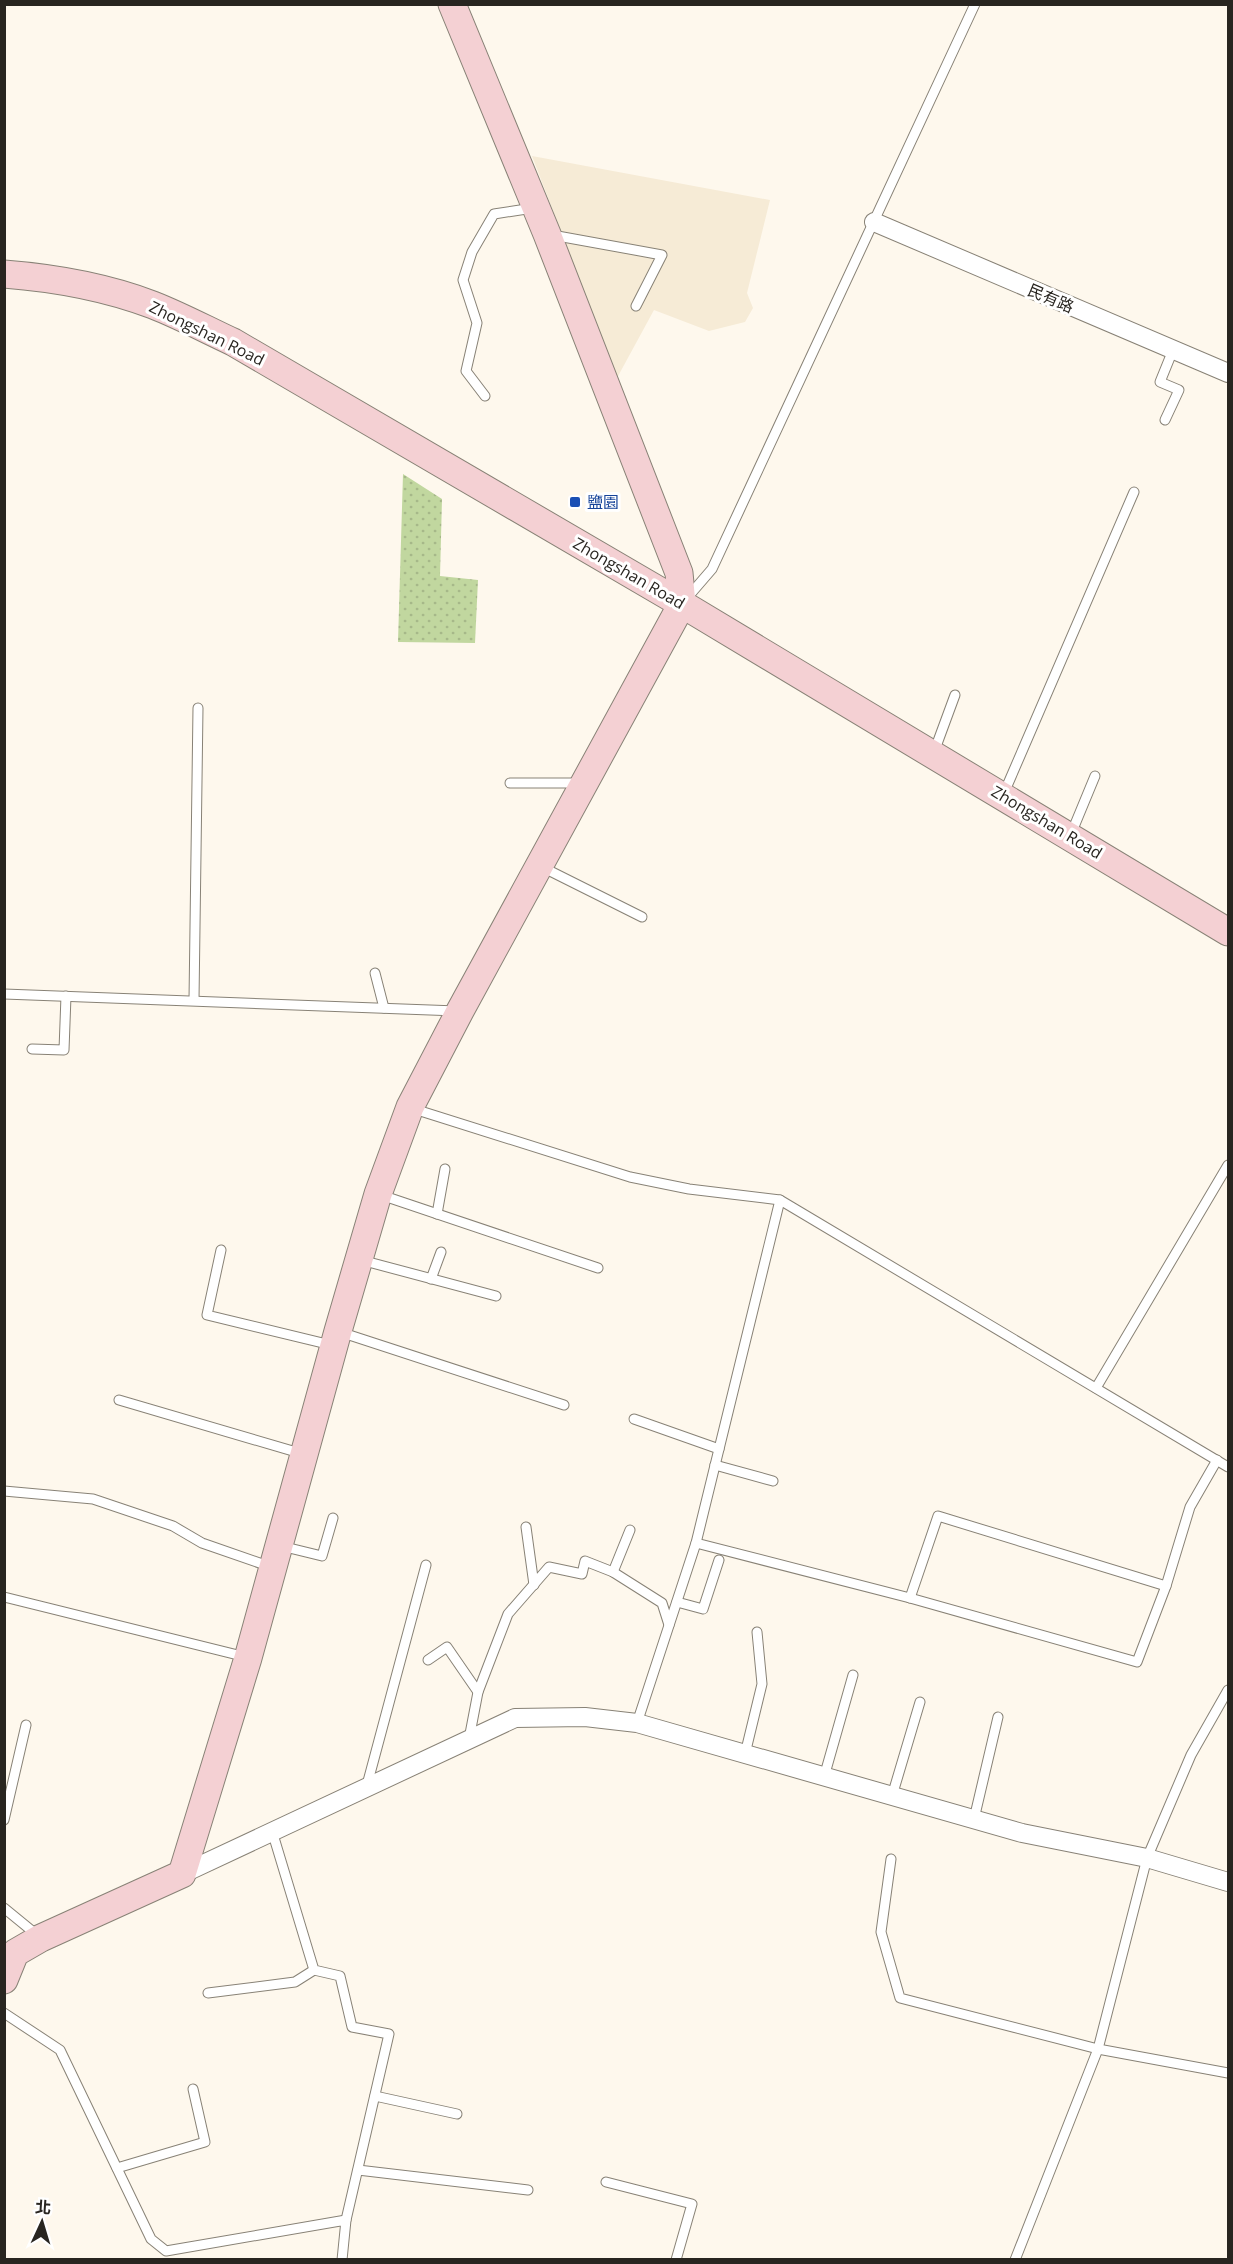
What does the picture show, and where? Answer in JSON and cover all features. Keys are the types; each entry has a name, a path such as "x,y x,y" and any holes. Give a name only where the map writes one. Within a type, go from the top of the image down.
{"street":[{"path":"182,1874 248,1658 378,1194 410,1107 682,604 679,573 547,234 452,4"},
{"name":"民有路","path":"874,222 1228,373"},
{"name":"Zhongshan Road","path":"4,274 69,282 114,292 154,305 233,342 682,604 1228,932"},
{"path":"4,1980 15,1953 40,1938 515,1718 585,1717 637,1724 1022,1833 1147,1858 1228,1882"}],"lane":[{"path":"682,604 712,569 975,4"},
{"path":"485,396 466,371 477,323 463,280 472,252 494,214 536,208"},
{"path":"547,234 662,255 636,306"},
{"path":"1165,420 1179,390 1160,382 1173,350"},
{"path":"1003,795 1134,492"},
{"path":"933,754 955,695"},
{"path":"194,1000 198,708"},
{"path":"1070,836 1095,776"},
{"path":"510,783 586,783"},
{"path":"540,866 642,917"},
{"path":"375,973 384,1008"},
{"path":"4,994 460,1011"},
{"path":"32,1049 64,1050 66,996"},
{"path":"410,1107 630,1176 689,1189 780,1200 1228,1467"},
{"path":"1096,1388 1228,1165"},
{"path":"437,1214 446,1168"},
{"path":"378,1194 598,1268"},
{"path":"637,1724 696,1543 780,1200"},
{"path":"221,1250 207,1315 336,1339 564,1405"},
{"path":"431,1279 441,1252"},
{"path":"359,1259 496,1296"},
{"path":"119,1400 305,1454"},
{"path":"634,1419 718,1449"},
{"path":"696,1543 910,1598 1137,1662 1166,1586 1190,1506 1217,1460"},
{"path":"715,1465 773,1481"},
{"path":"4,1491 93,1499 173,1526 202,1544 275,1556 322,1556 333,1518"},
{"path":"910,1598 938,1516 1166,1586"},
{"path":"526,1527 534,1585"},
{"path":"613,1572 630,1530"},
{"path":"677,1602 703,1609 719,1560"},
{"path":"470,1739 478,1692 508,1614 549,1568 582,1574 585,1562 613,1572 662,1603 669,1625"},
{"path":"367,1785 426,1565"},
{"path":"4,1598 248,1658"},
{"path":"745,1754 762,1684 757,1632"},
{"path":"428,1660 447,1647 478,1692"},
{"path":"824,1776 852,1675"},
{"path":"1015,2259 1098,2049 1147,1858 1191,1755 1228,1692"},
{"path":"892,1796 920,1702"},
{"path":"974,1820 998,1717"},
{"path":"4,1820 26,1725"},
{"path":"272,1831 314,1970"},
{"path":"891,1859 881,1932 900,1998 1098,2049 1228,2073"},
{"path":"4,1908 40,1938"},
{"path":"208,1993 295,1982 314,1970 340,1976 352,2026 389,2034 346,2220 342,2259"},
{"path":"4,2013 60,2050 151,2239 166,2251 346,2220"},
{"path":"117,2168 204,2142 193,2089"},
{"path":"375,2096 457,2114"},
{"path":"358,2170 528,2190"},
{"path":"606,2182 692,2204 676,2259"}],"shaded area":[{"path":"532,156 770,200 747,293 753,308 745,322 709,331 654,310 617,378"}],"green space":[{"path":"403,474 442,499 440,576 478,580 475,643 398,642"}],"place":[{"name":"鹽園","path":"575,502"}]}
